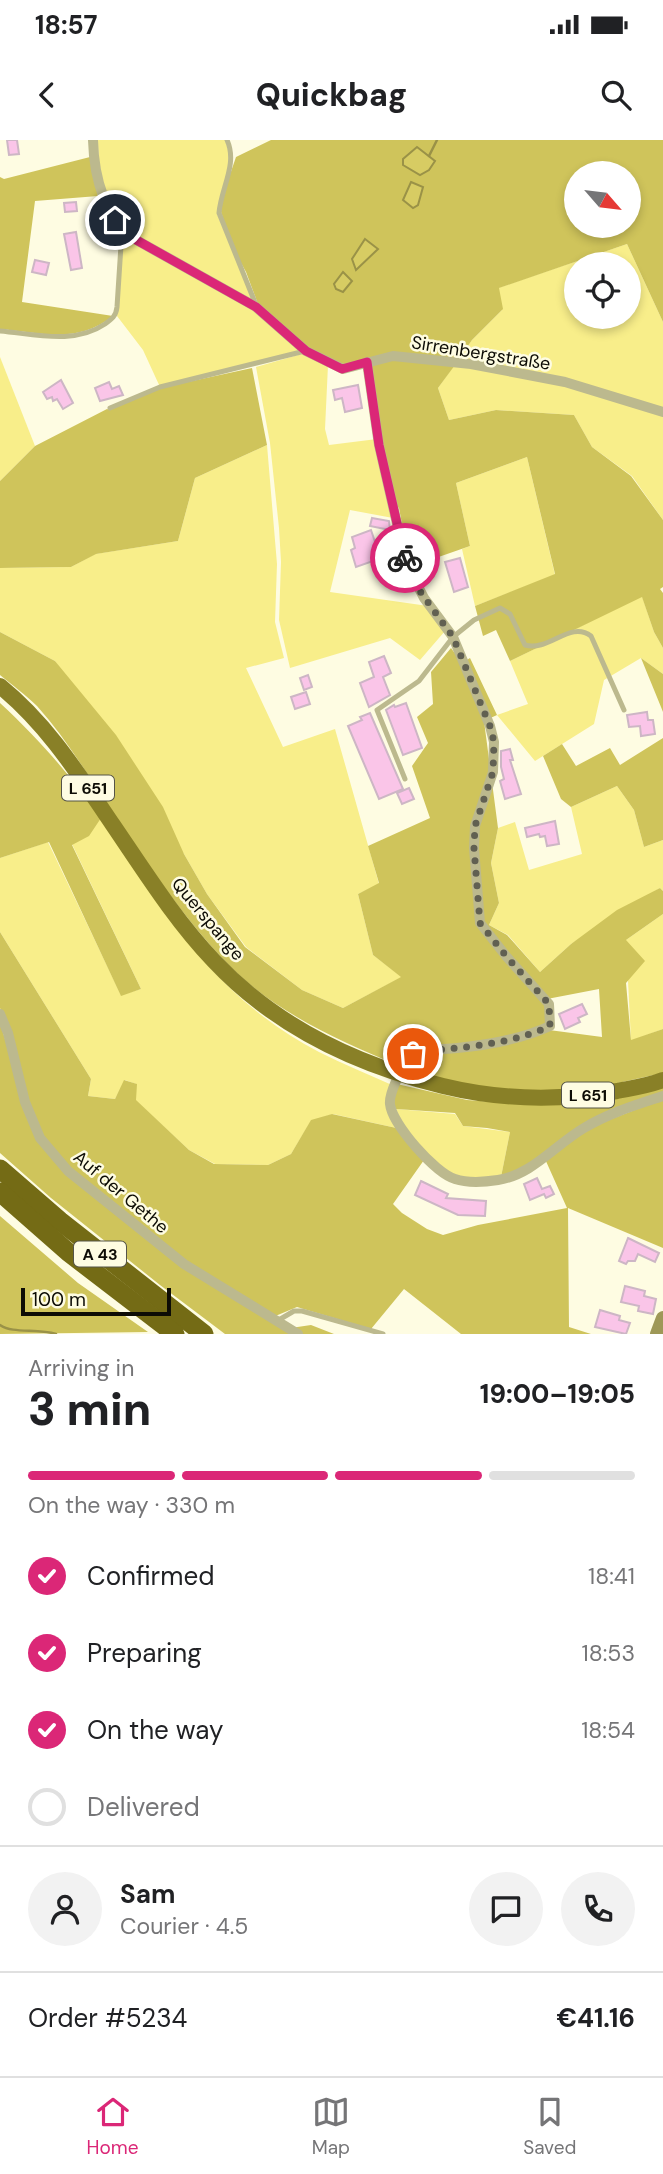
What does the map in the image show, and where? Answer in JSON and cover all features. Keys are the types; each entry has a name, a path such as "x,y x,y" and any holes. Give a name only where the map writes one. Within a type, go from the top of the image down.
{"highway":[{"name":"A 43","path":"0,1169 60,1221 204,1334"},
{"name":"A 43","path":"0,1192 68,1252 175,1334"}],"main road":[{"name":"Querspange","path":"0,686 33,716 58,745 163,899 214,962 272,1012 296,1028 355,1058 398,1075 461,1090 533,1098 594,1094 652,1085 663,1080"}],"street":[{"name":"Sirrenbergstraße","path":"93,140 98,183 105,200 131,237 256,307 306,351 342,369 393,355 471,364 565,382 663,411"},
{"path":"367,362 379,445 406,563 424,598 453,637 494,742 493,772 475,826 474,848 480,923 549,1004 550,1026 528,1035 413,1054 405,1060 398,1075 389,1099 390,1107 427,1159 454,1179 501,1180 529,1168 582,1129 614,1112 663,1096"},
{"name":"Auf der Gethe","path":"0,1014 8,1033 24,1102 40,1138 68,1171 184,1264 298,1334"},
{"path":"657,1334 663,1318"}],"lane":[{"path":"227,140 232,149 231,166 220,197 219,213 256,307"},
{"path":"0,331 72,337 93,331 113,318 117,307 123,229"},
{"path":"110,408 160,387 306,351"},
{"path":"405,779 377,710 419,681 453,637 474,620 500,608 510,614 525,645 532,647 540,647 578,630 585,631 598,649 624,710"},
{"path":"277,1321 294,1311 302,1311 383,1334"}],"shaded area":[{"path":"98,140 225,140 228,168 217,214 254,303 130,232 115,212 105,189"},
{"path":"271,140 663,140 663,322 641,274 641,252 631,252 627,244 604,252 564,252 564,266 499,288 503,309 472,340 457,362 392,353 341,367 309,350 258,304 233,248 221,212 222,198 236,157"},
{"path":"417,147 435,161 429,170 420,175 403,165 403,159"},
{"path":"90,157 98,196 35,201 22,302 113,316 100,325 73,333 45,334 0,329 0,177 4,179"},
{"path":"411,182 423,187 418,205 413,208 403,200"},
{"path":"124,234 255,309 301,350 160,387 143,350 117,316"},
{"path":"365,239 378,249 356,270 352,259"},
{"path":"627,244 631,252 604,252"},
{"path":"564,265 564,329 641,329 641,274 663,322 663,520 632,476 592,447 574,415 496,410 449,420 438,388 472,340 502,310 498,288"},
{"path":"343,272 352,281 343,292 336,289 334,284"},
{"path":"305,353 328,365 325,429 329,445 377,439 393,518 350,510 330,592 428,606 445,631 420,660 390,638 290,668 279,620 279,528 270,443 256,367"},
{"path":"0,357 35,446 0,481"},
{"path":"391,358 455,365 438,388 449,420 496,410 574,415 592,447 631,476 663,520 663,587 660,589 663,593 663,648 654,632 642,597 510,661 496,630 483,636 475,606 555,574 527,457 456,483 470,546 410,567 399,508 393,503 368,363"},
{"path":"252,368 267,445 195,478 178,541 96,554 71,567 0,568 0,481 35,446 107,409 160,388"},
{"path":"267,445 277,564 275,622 284,658 246,668 283,747 335,729 379,884 358,894 373,955 402,977 343,1008 302,990 246,947 207,894 184,854 55,661 0,632 0,568 71,567 95,554 178,541 195,478"},
{"path":"527,457 555,575 475,606 462,549 470,546 456,483"},
{"path":"642,596 654,632 663,648 663,674 641,658 604,680 594,724 535,761 497,715 528,704 510,661"},
{"path":"0,632 55,661 116,735 163,807 184,854 207,894 245,947 302,990 343,1008 401,977 373,955 358,894 379,883 368,846 430,818 412,766 428,743 417,717 433,704 431,672 451,648 462,663 470,658 497,715 484,721 498,828 491,863 499,903 489,925 507,935 540,972 571,944 617,910 660,888 663,891 663,914 626,940 645,961 626,983 631,1040 663,1029 663,1073 595,1088 532,1094 455,1082 406,1069 415,1056 549,1030 602,1037 599,989 547,999 549,1026 481,1042 409,1051 399,1066 332,1036 288,1012 248,983 213,948 181,910 56,729 37,706 0,675"},
{"path":"641,658 663,674 663,712 661,707"},
{"path":"0,703 54,758 101,818 89,836 72,845 141,989 121,996 49,842 0,858"},
{"path":"663,738 663,840 644,847 634,810 617,786 571,807 561,799 543,756 562,744 576,766 610,748 620,765"},
{"path":"617,786 634,810 644,847 663,840 663,891 660,888 571,944 540,972 508,935 489,925 499,903 491,863 498,828 515,822 529,870 582,854 571,807"},
{"path":"101,818 169,919 221,979 283,1031 319,1052 392,1085 386,1098 401,1129 333,1114 311,1121 291,1154 268,1165 215,1164 189,1150 135,1100 136,1084 125,1080 115,1099 88,1096 91,1079 0,932 0,858 48,842 121,995 141,989 72,844"},
{"path":"663,914 663,1029 631,1041 626,940"},
{"path":"0,932 91,1079 88,1096 115,1099 124,1080 137,1084 136,1100 189,1150 214,1164 268,1165 291,1154 311,1120 332,1114 401,1129 424,1160 393,1204 427,1229 443,1235 478,1225 567,1208 545,1159 583,1130 663,1099 663,1248 568,1208 569,1327 591,1334 461,1334 404,1289 371,1329 297,1307 273,1317 186,1262 70,1168 43,1137 27,1102 10,1033 0,1008"},
{"path":"0,1023 37,1141 169,1255 284,1329 311,1325 334,1334 225,1334 51,1198 0,1153"},
{"path":"397,1084 467,1100 534,1105 663,1085 663,1093 611,1110 528,1166 501,1177 510,1132 463,1126 455,1113 396,1109 391,1099"},
{"path":"396,1109 455,1114 463,1126 510,1132 501,1177 463,1178 443,1170 419,1146"},
{"path":"0,1216 78,1283 148,1332 0,1334"}],"building":[{"path":"7,140 17,140 19,154 9,155"},
{"path":"76,202 77,211 65,212 64,203"},
{"path":"76,232 82,268 71,270 64,234"},
{"path":"35,260 49,263 46,275 32,272"},
{"path":"61,380 73,403 63,409 57,399 47,399 43,392"},
{"path":"109,382 112,389 119,386 123,395 100,401 95,388"},
{"path":"358,385 362,408 345,412 342,398 335,400 333,390"},
{"path":"372,518 389,521 390,530 370,526"},
{"path":"371,530 377,548 372,550 376,560 356,567 351,550 355,548 352,537"},
{"path":"460,558 468,587 454,592 445,562"},
{"path":"384,656 391,673 383,677 390,695 369,707 360,683 374,677 369,662"},
{"path":"308,675 312,687 304,690 300,678"},
{"path":"306,692 310,704 295,709 291,697"},
{"path":"406,703 422,748 403,755 386,710"},
{"path":"647,712 648,720 653,720 655,734 641,736 640,726 629,727 627,715"},
{"path":"370,713 403,789 379,799 348,726"},
{"path":"510,749 513,760 510,760 521,794 505,799 500,781 504,779 501,751"},
{"path":"409,788 414,799 402,804 397,793"},
{"path":"555,821 559,844 547,846 545,836 540,837 539,834 527,837 525,828"},
{"path":"582,1004 587,1014 578,1018 580,1022 565,1029 559,1014"},
{"path":"537,1178 542,1189 550,1186 554,1194 546,1198 544,1194 530,1200 524,1184"},
{"path":"421,1181 448,1194 446,1198 486,1201 485,1216 458,1215 415,1195"},
{"path":"628,1238 659,1253 655,1262 638,1254 635,1261 628,1261 626,1264 619,1261"},
{"path":"625,1286 645,1291 644,1296 656,1299 653,1314 638,1311 639,1306 621,1302"},
{"path":"600,1310 620,1316 619,1320 630,1323 626,1334 595,1327"}],"waterway":[{"path":"429,156 437,140"},
{"path":"0,1325 5,1328 56,1334"}],"way so far":[{"path":"405,558 417,587 453,637 494,742 493,772 475,826 474,848 480,923 527,982 549,1004 550,1016 550,1026 528,1035 413,1054"}],"route":[{"path":"115,220 131,237 256,307 306,351 342,369 367,362 379,445 405,558"}]}
